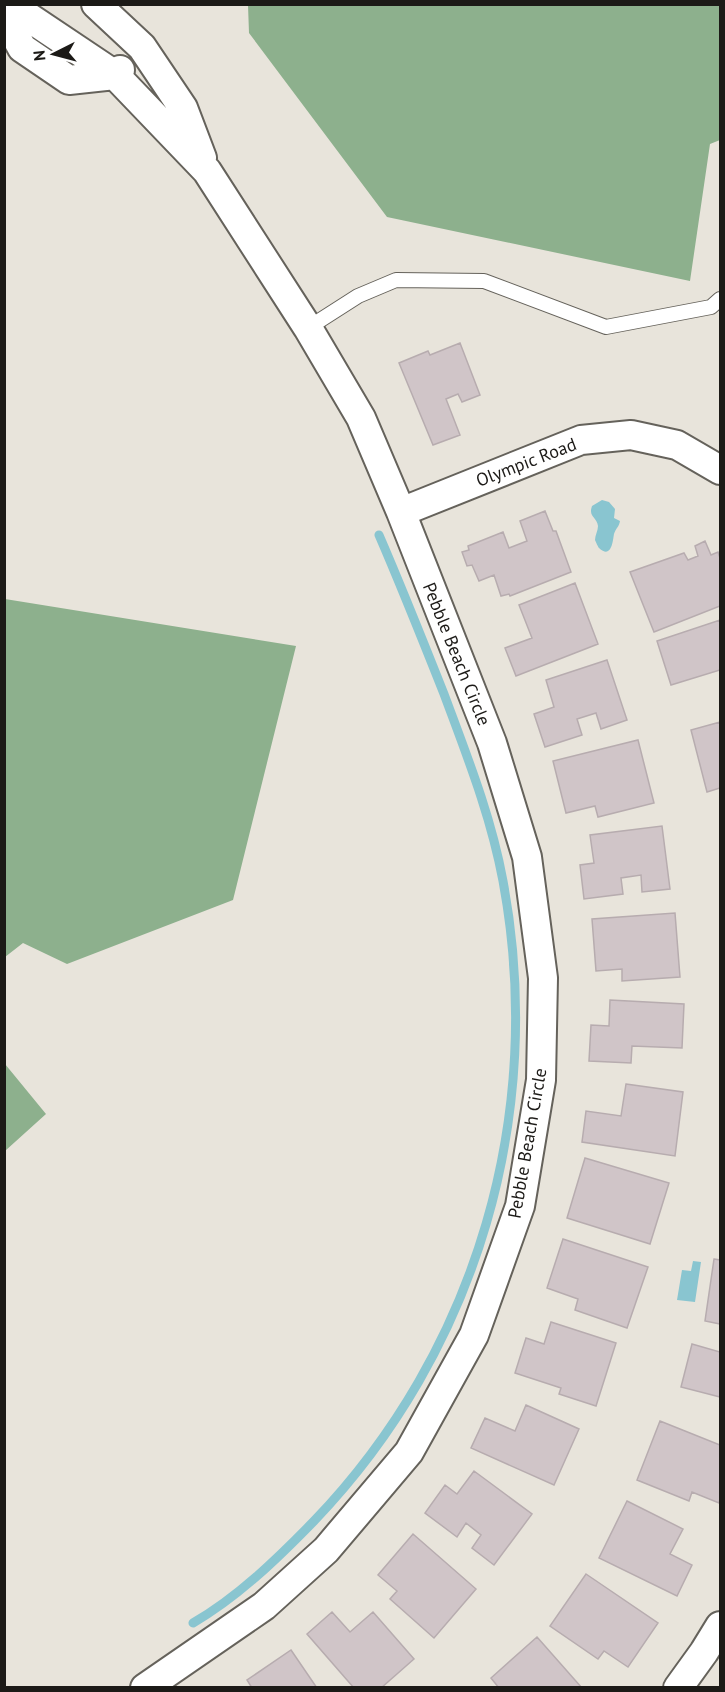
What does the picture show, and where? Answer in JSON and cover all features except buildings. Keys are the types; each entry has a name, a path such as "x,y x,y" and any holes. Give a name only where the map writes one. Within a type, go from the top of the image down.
{"street":[{"name":"Pebble Beach Circle","path":"9,4 115,75 207,171 308,328 361,418 492,743 527,857 543,978 541,1080 520,1206 474,1335 409,1452 326,1550 264,1606 145,1688"},
{"name":"Pebble Beach Circle","path":"96,4 142,47 183,108 207,171"},
{"path":"4,15 22,48 69,80 115,75 142,47"},
{"name":"Olympic Road","path":"400,512 581,440 631,435 677,445 720,470"},
{"path":"678,1688 720,1626"}],"lane":[{"path":"308,328 358,296 396,280 484,281 606,327 711,307 720,299"}],"green space":[{"path":"248,5 720,5 720,140 710,144 690,281 387,217 249,33"},
{"path":"5,599 296,646 233,900 67,964 23,943 5,957"},
{"path":"5,1064 46,1114 4,1151"}],"water":[{"path":"602,500 609,502 615,509 614,518 620,521 607,552 599,548 595,540 598,526 591,512 592,506"},
{"path":"693,1261 701,1262 695,1302 677,1300 682,1270 691,1271"}],"waterway":[{"path":"193,1623 242,1589 314,1521 371,1454 419,1381 457,1305 486,1224 505,1140 515,1055 514,968 503,881 478,786 444,694 379,535"}]}
